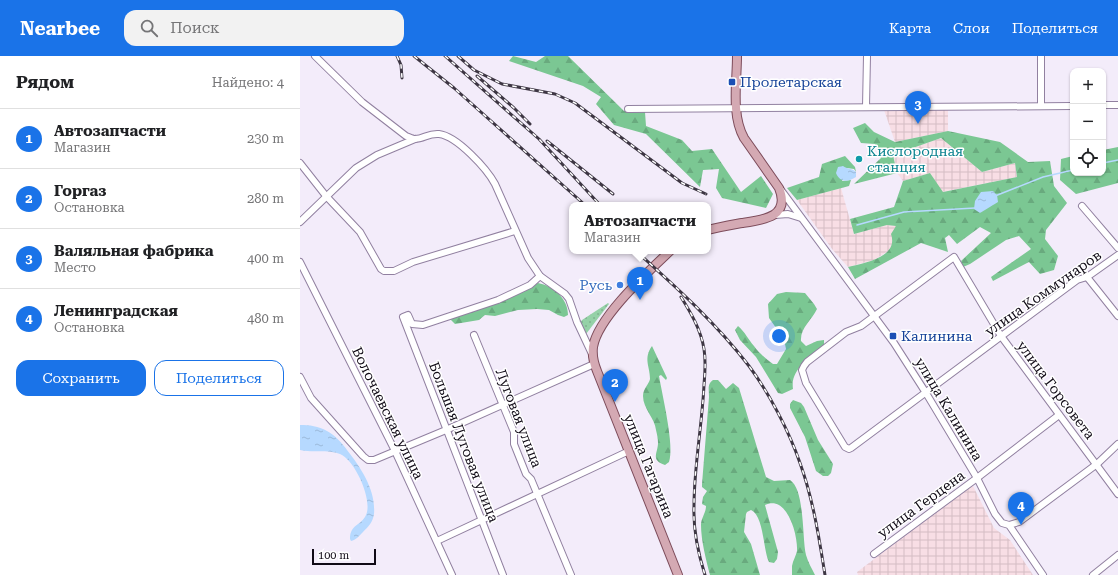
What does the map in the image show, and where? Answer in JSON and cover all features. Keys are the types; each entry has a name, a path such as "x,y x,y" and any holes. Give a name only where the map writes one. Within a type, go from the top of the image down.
{"main road":[{"path":"711,229 764,220 775,215 782,203 779,188 744,138 738,124 736,109 737,56"},
{"path":"593,360 595,338 600,329 620,301 667,254"},
{"name":"улица Гагарина","path":"593,360 678,575"}],"street":[{"path":"315,56 362,102 406,136 416,139"},
{"path":"866,56 866,107"},
{"path":"1040,56 1041,106"},
{"path":"1106,105 1118,105"},
{"path":"628,109 1070,106"},
{"path":"300,222 356,168 369,160 430,134 442,134 454,139 484,167 490,175 528,258 540,276 565,294 569,299 576,322 593,360 446,430 374,460 368,460 363,456 311,398 300,377"},
{"path":"300,163 326,196 360,232 381,269 384,271 394,271 413,262 515,231"},
{"name":"улица Калинина","path":"779,188 874,316 926,393 977,478 998,520 1009,525 1043,575"},
{"path":"1082,206 1118,248"},
{"path":"775,215 788,214 801,218"},
{"name":"улица Коммунаров","path":"874,316 861,326 846,332 807,362 802,370 806,383 846,448 851,448 1077,280 1087,277 1118,255"},
{"name":"улица Горсовета","path":"874,316 954,257 1001,336 1118,494"},
{"name":"Волочаевская улица","path":"300,262 395,452 452,575"},
{"name":"Большая Луговая улица","path":"503,575 403,317 408,315 412,324 423,325 498,300 530,286 540,276"},
{"path":"1087,277 1118,316"},
{"name":"Луговая улица","path":"474,335 514,432 514,444 526,474 531,479 572,575"},
{"name":"улица Герцена","path":"874,554 977,478 1059,414"},
{"path":"1009,525 1019,522 1097,464 1118,444"},
{"path":"437,541 629,451"},
{"path":"1093,575 1118,555"}],"shaded area":[{"path":"948,109 948,131 895,142 884,110"},
{"path":"941,138 982,172 1015,163 1017,177 942,192 930,173 903,181 897,173 893,155"},
{"path":"841,188 854,234 887,225 897,226 894,241 890,250 874,260 848,267 832,249 797,200"},
{"path":"973,486 994,528 1010,540 1033,575 858,575 857,572"}],"green space":[{"path":"513,56 536,62 545,56 568,56 624,111 645,112 646,126 682,140 692,151 712,149 741,192 761,176 773,194 766,208 722,198 716,188 719,169 703,170 700,187 646,134 614,125 596,104 601,97 583,86 509,61"},
{"path":"865,123 874,132 895,142 948,131 1000,142 1028,162 1050,161 1054,186 1067,203 1046,230 1045,239 1058,256 1054,270 1040,274 1029,262 993,281 991,277 1031,249 1019,236 1006,240 963,267 961,261 991,233 980,227 957,244 949,235 945,238 948,252 921,243 855,279 848,267 879,258 885,253 890,248 892,242 891,234 896,226 887,225 854,234 850,219 894,207 903,181 930,173 943,192 1017,177 1015,163 982,172 941,138 893,155 897,173 854,184 881,158 875,144 861,143 853,128"},
{"path":"1118,147 1118,183 1076,194 1060,180 1061,159 1070,157 1070,176 1106,176 1106,149"},
{"path":"845,156 855,167 856,172 854,169 847,168 842,181 851,180 849,186 797,200 787,188 819,177 822,164"},
{"path":"538,283 549,287 559,294 565,303 568,315 564,317 549,310 537,309 518,310 495,316 485,315 479,320 455,324 451,320 452,315"},
{"path":"786,292 805,293 814,304 817,309 802,332 801,341 806,346 817,341 824,340 824,347 807,360 798,370 793,382 793,389 782,394 778,393 756,357 740,340 735,330 738,326 765,358 773,364 777,364 786,349 784,339 769,318 768,304 777,294"},
{"path":"608,303 609,304 586,334 583,332 580,323 582,320"},
{"path":"652,346 667,378 666,380 661,375 659,376 670,445 669,462 665,465 660,463 656,458 658,441 654,421 645,405 643,396 650,379 647,359"},
{"path":"713,380 718,380 726,389 733,383 739,388 766,477 774,481 790,480 795,485 801,503 806,555 815,575 792,575 792,566 797,551 796,536 790,518 779,505 773,503 765,505 778,552 777,559 774,563 769,562 761,526 755,513 751,510 746,514 744,532 751,544 760,575 710,575 705,557 701,525 706,506 702,504 703,497 707,491 702,487 702,484 709,387"},
{"path":"793,400 801,403 804,407 818,440 833,464 831,473 828,476 823,476 816,471 805,437 790,408 790,404"}],"water":[{"path":"843,166 856,172 856,177 847,181 840,179 836,173 838,167"},
{"path":"993,191 997,195 998,202 980,213 974,209 975,201 981,192"},
{"path":"300,425 324,429 341,442 362,472 370,488 373,496 374,514 368,526 354,540 351,541 350,534 352,530 364,519 368,508 365,491 357,472 346,458 340,454 300,450"}],"waterway":[{"path":"1106,162 1118,160"},
{"path":"995,196 1043,177 1070,171"},
{"path":"857,225 904,212 975,208"}],"railway":[{"path":"397,56 401,65 402,78"},
{"path":"414,56 454,88 582,202"},
{"path":"445,56 539,139 597,202"},
{"path":"458,56 474,70 502,84 555,94 575,103 682,183 706,194"},
{"path":"477,76 530,124"},
{"path":"547,141 613,194"},
{"path":"639,254 681,292 723,335 749,366 771,400 790,438 805,477 815,518 825,575"},
{"path":"681,297 698,328 705,354 702,416 694,491 694,524 696,541 705,575"}],"place":[{"name":"Пролетарская","path":"732,82"},
{"name":"Валяльная фабрика","path":"918,124"},
{"name":"Кислородная станция","path":"859,159"},
{"name":"Русь","path":"620,285"},
{"name":"Автозапчасти","path":"640,300"},
{"name":"Калинина","path":"893,336"},
{"name":"Горгаз","path":"615,402"},
{"name":"Ленинградская","path":"1021,525"}]}
